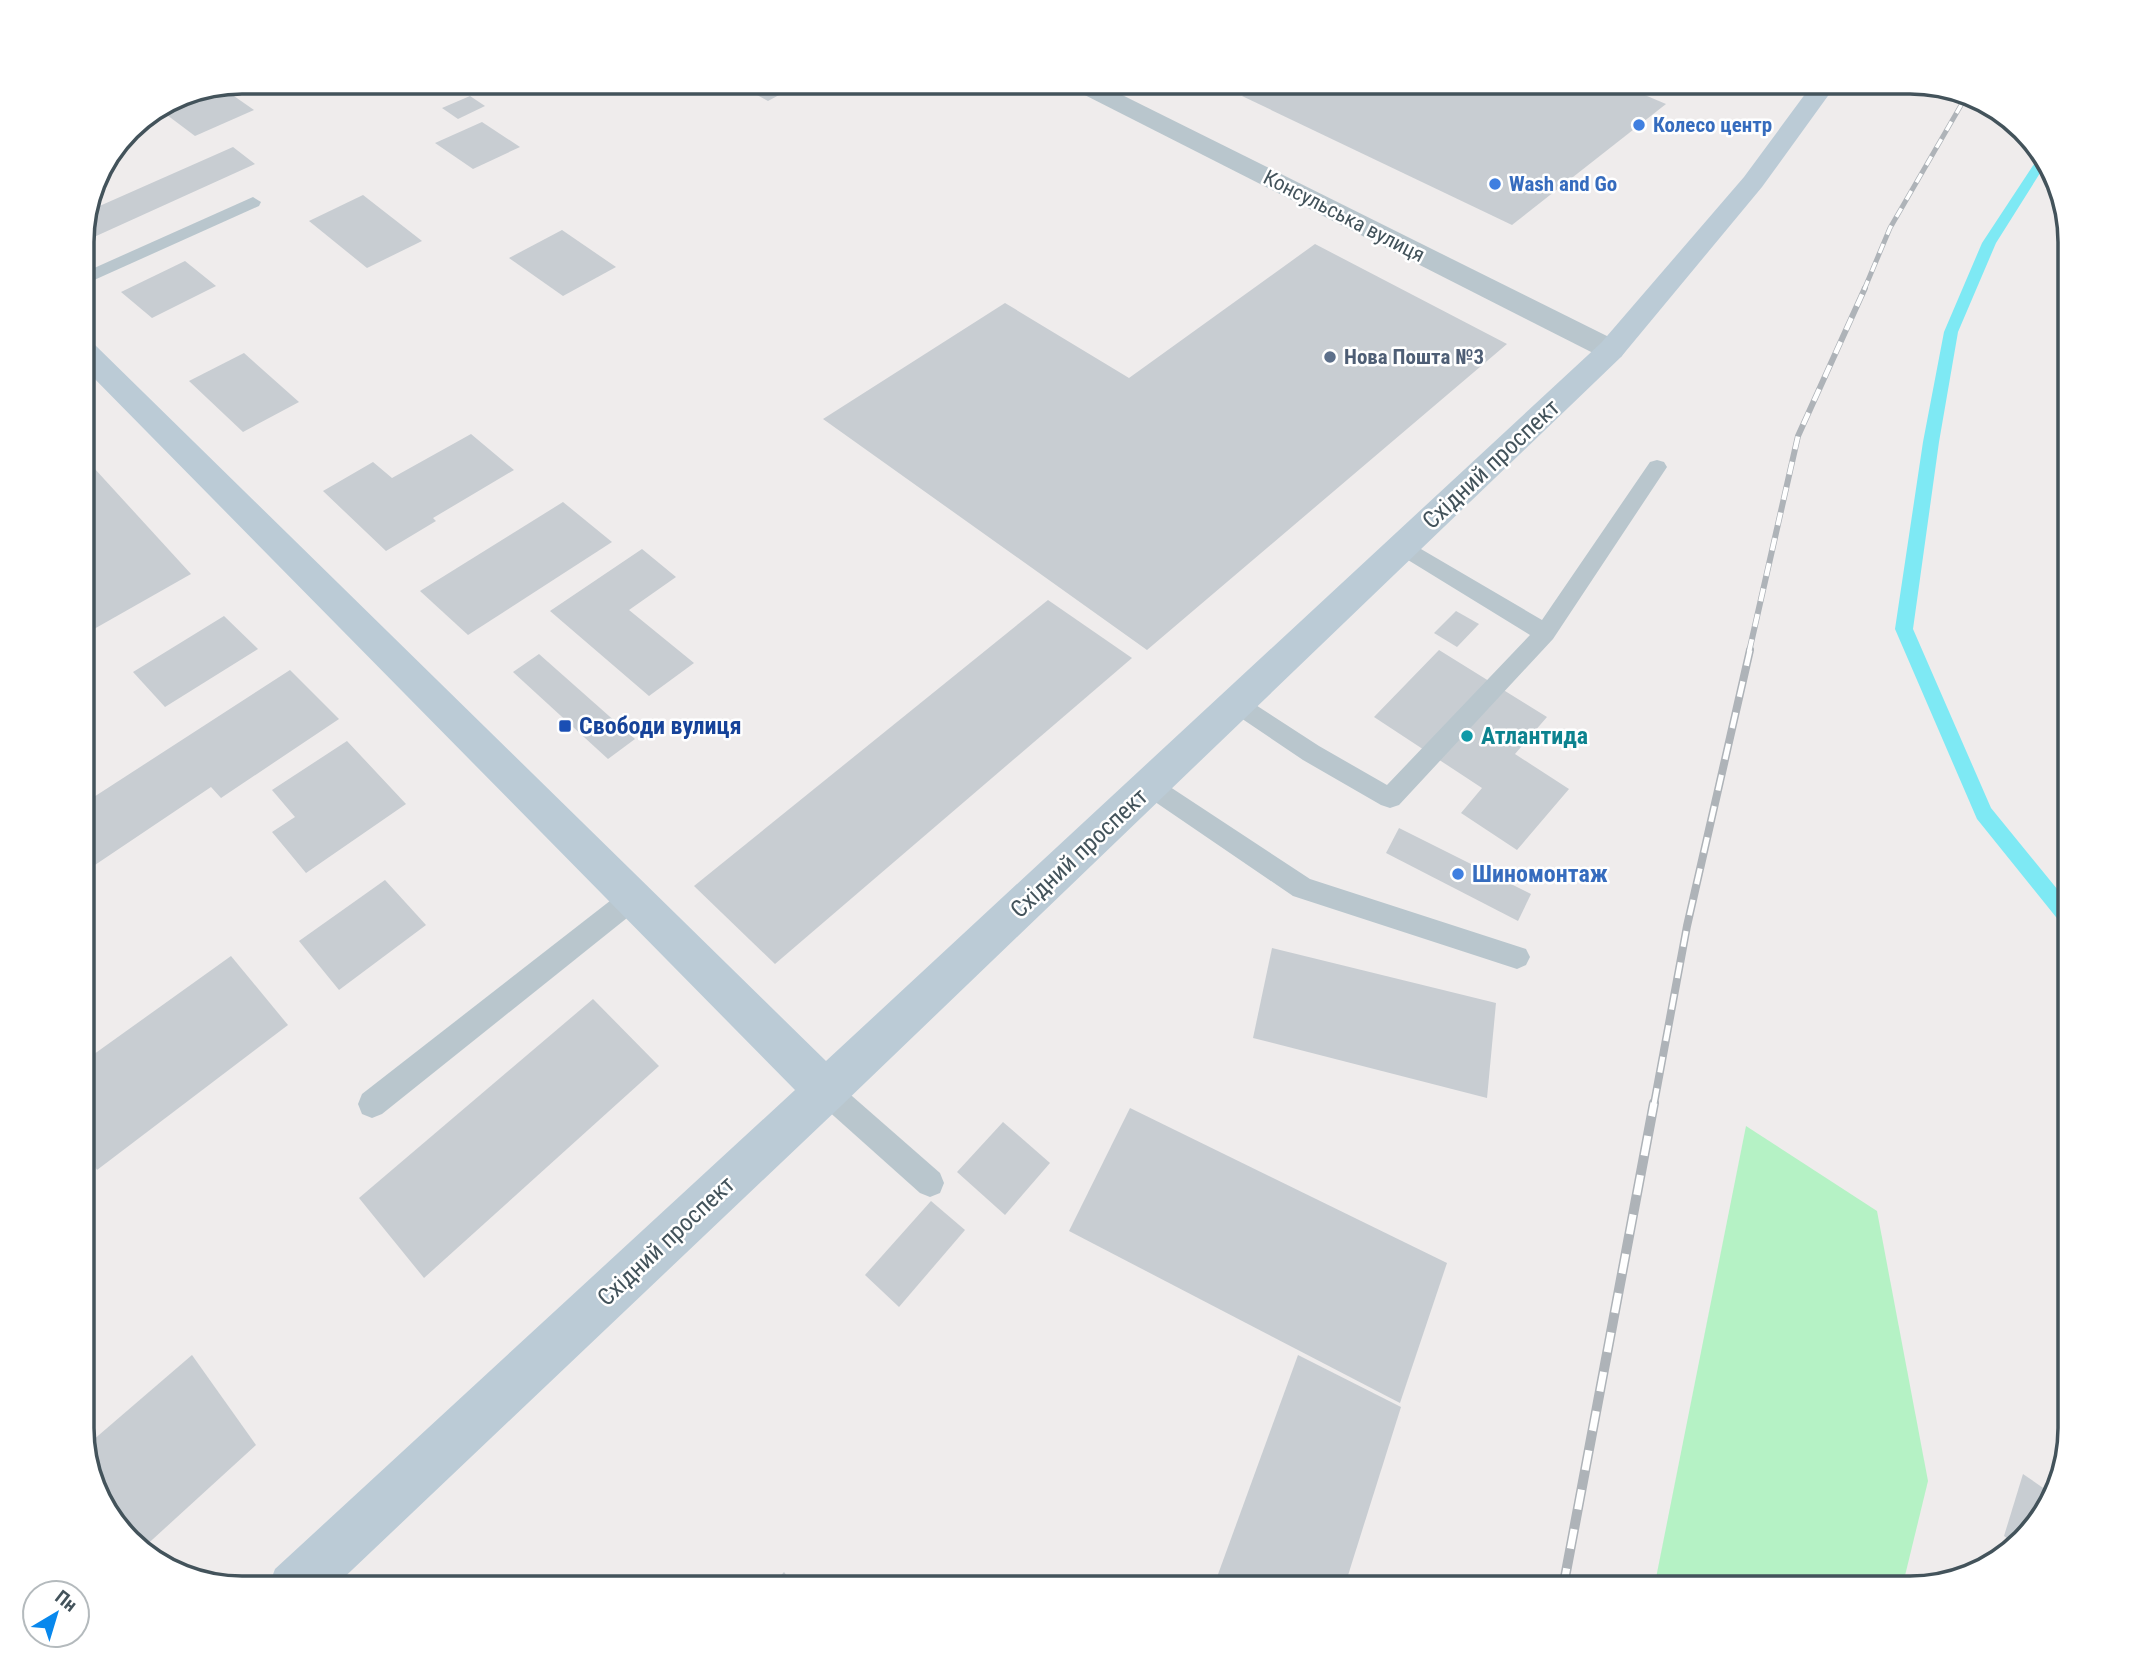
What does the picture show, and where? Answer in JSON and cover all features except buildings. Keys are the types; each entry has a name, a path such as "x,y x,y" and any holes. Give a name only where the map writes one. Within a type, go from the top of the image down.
{"main road":[{"name":"Східний проспект","path":"307,1576 826,1091 1611,350 1752,182 1817,94"},
{"path":"95,362 826,1091"}],"street":[{"name":"Консульська вулиця","path":"1101,94 1611,350"}],"lane":[{"path":"95,274 253,202"},
{"path":"1237,704 1311,753 1390,798 1545,633 1657,467"},
{"path":"1402,547 1545,633"},
{"path":"1150,786 1302,888 1517,957"},
{"path":"372,1104 633,898"},
{"path":"826,1091 930,1183"}],"green space":[{"path":"1746,1126 1877,1211 1928,1481 1905,1576 1656,1576"}],"waterway":[{"path":"2037,167 1989,243 1951,332 1931,442 1904,629 1984,813 2058,905"}],"railway":[{"path":"1864,290 1890,228 1962,104"},
{"path":"1749,652 1798,436 1865,288"},
{"path":"1654,1104 1687,926 1750,650"},
{"path":"1565,1576 1654,1103"}],"place":[{"name":"Колесо центр","path":"1639,125"},
{"name":"Wash and Go","path":"1495,184"},
{"name":"Нова Пошта №3","path":"1330,357"},
{"name":"Свободи вулиця","path":"565,726"},
{"name":"Атлантида","path":"1467,736"},
{"name":"Шиномонтаж","path":"1458,874"}]}
